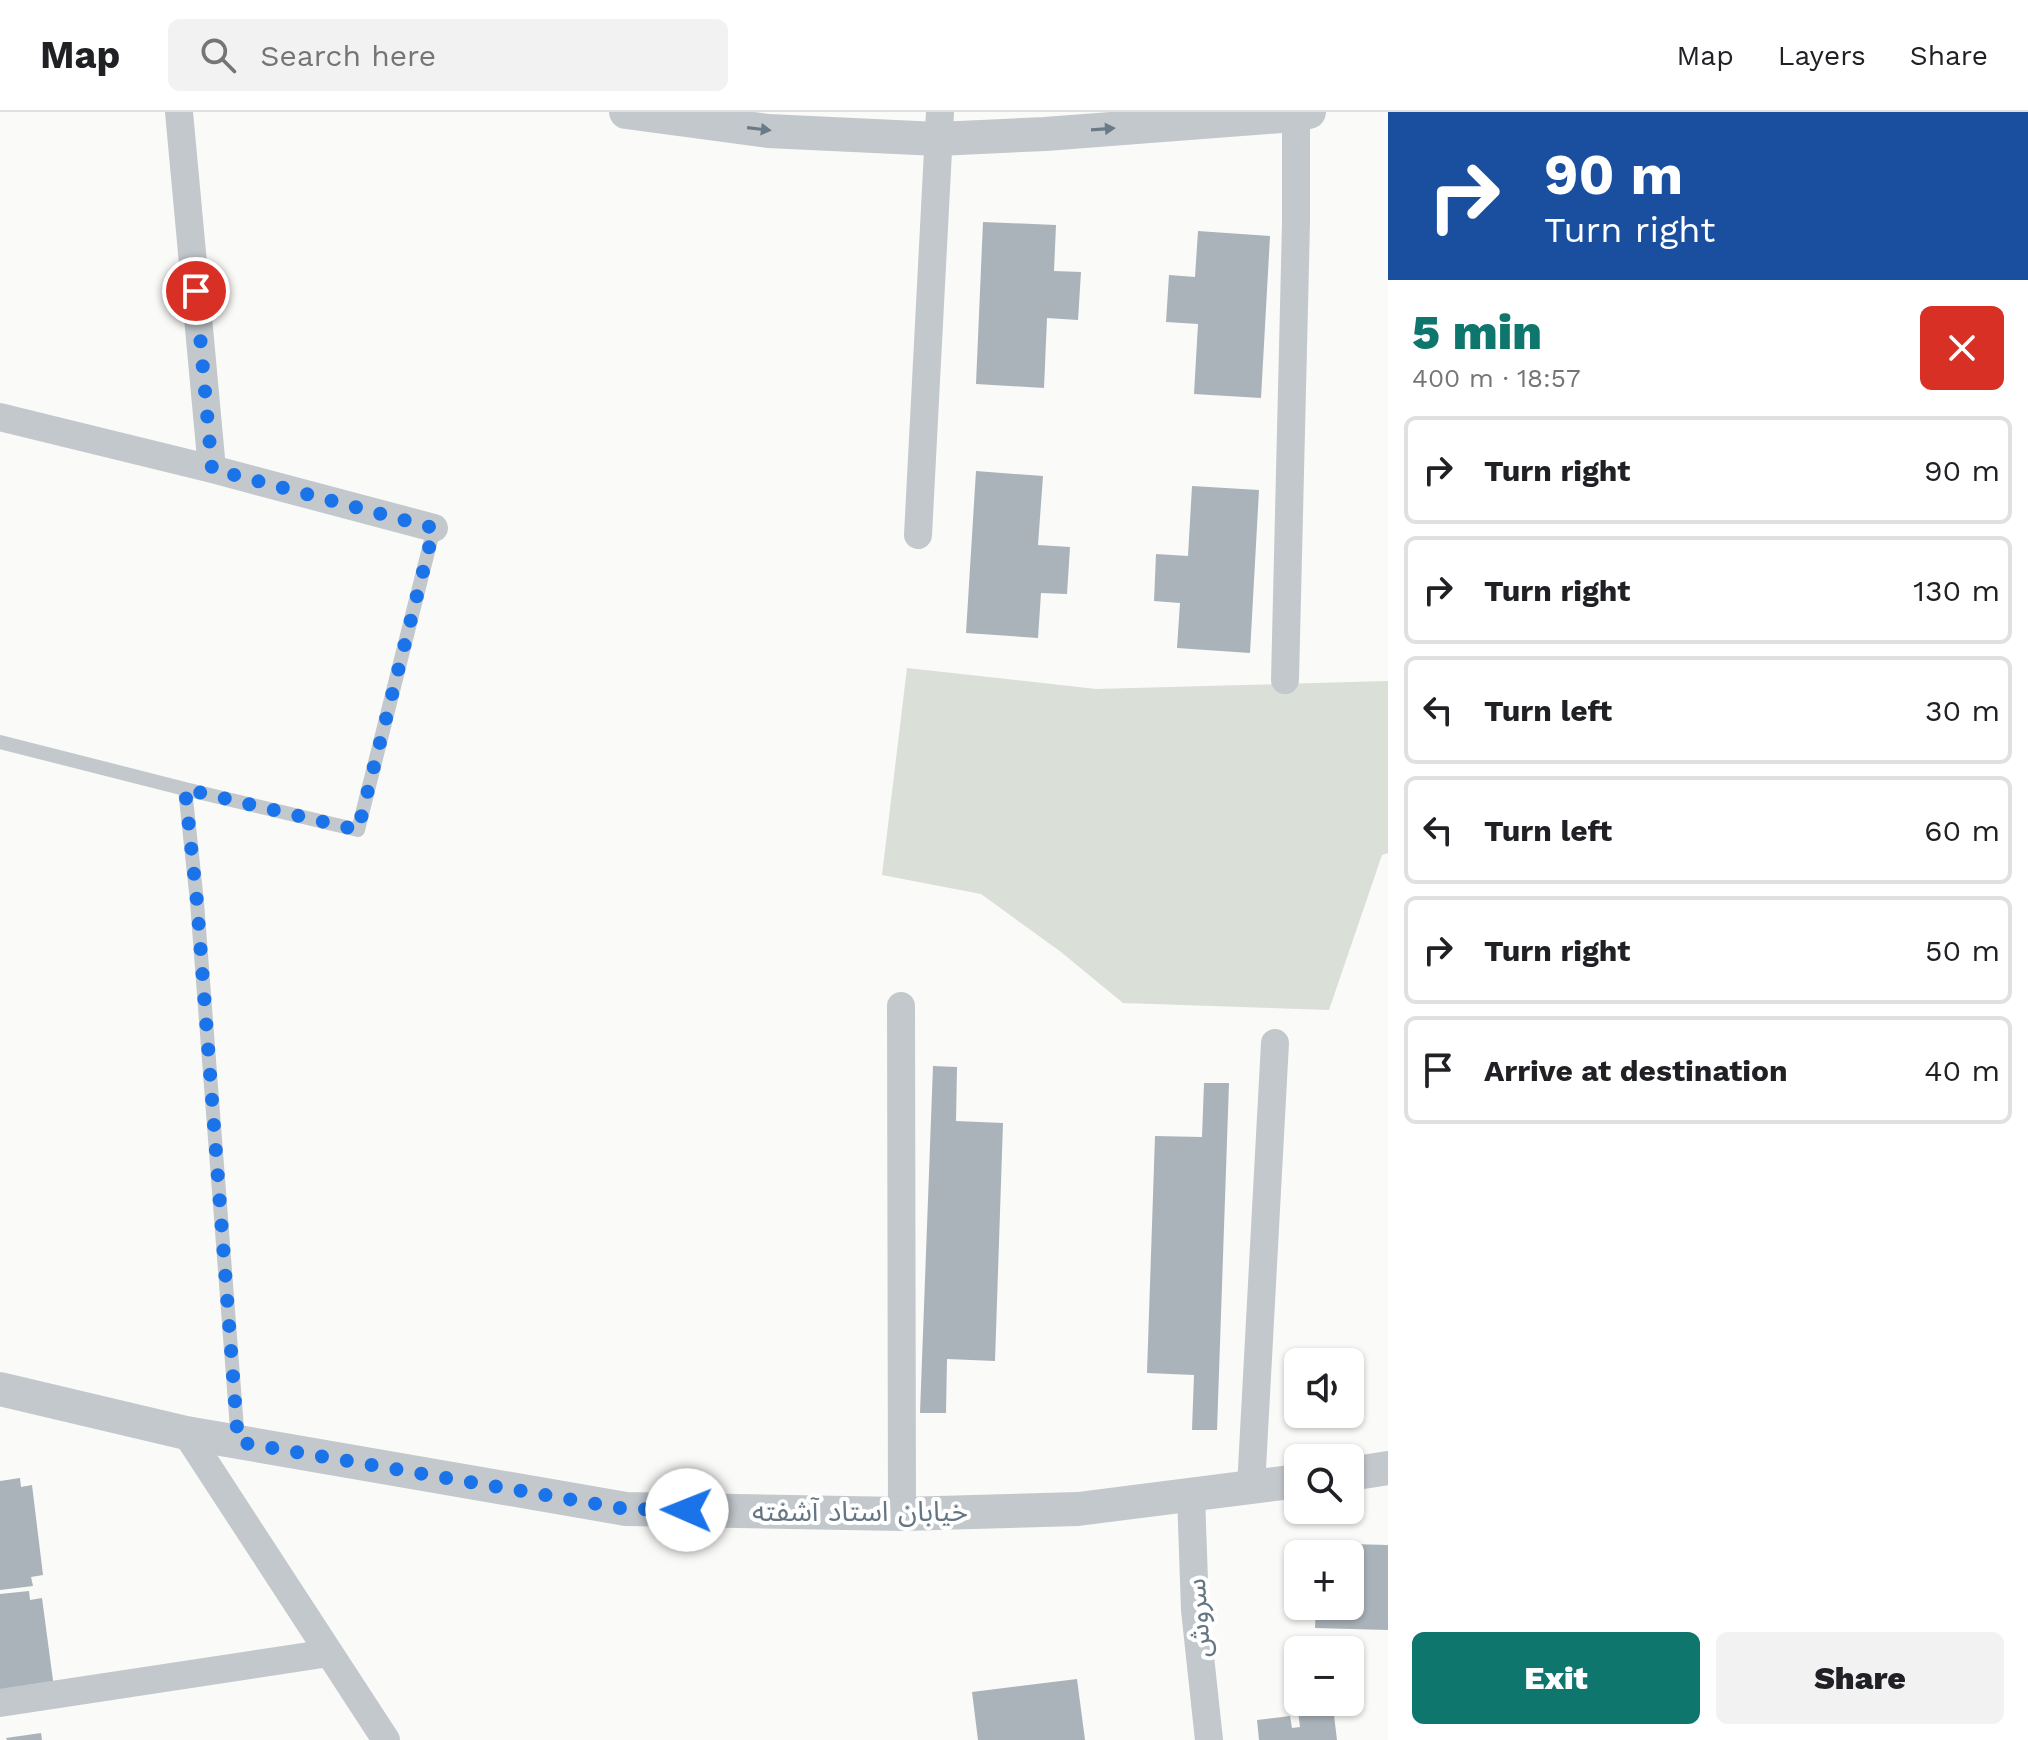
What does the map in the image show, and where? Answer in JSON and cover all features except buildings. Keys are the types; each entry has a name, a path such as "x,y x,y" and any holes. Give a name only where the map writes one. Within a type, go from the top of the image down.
{"street":[{"path":"179,112 212,469"},
{"path":"626,112 768,131 1300,113 1285,680"},
{"path":"918,535 939,125"},
{"path":"0,417 434,528"},
{"path":"901,1006 902,1514"},
{"path":"1251,1487 1275,1043"},
{"name":"خیابان استاد آشفته","path":"0,1389 186,1433 626,1509 902,1514 1078,1509 1284,1483"},
{"path":"186,1433 386,1740"},
{"path":"1364,1472 1388,1468"},
{"name":"سروش","path":"1191,1495 1195,1610 1209,1740"},
{"path":"0,1703 329,1653"}],"lane":[{"path":"0,742 358,830 434,528"},
{"path":"185,789 197,902 238,1442"}],"shaded area":[{"path":"907,668 1096,689 1388,681 1388,853 1382,855 1329,1010 1123,1003 1061,952 981,894 882,875"}],"route":[{"path":"196,291 212,469 434,528 358,830 185,789 197,902 238,1442 626,1509 687,1510"}]}
